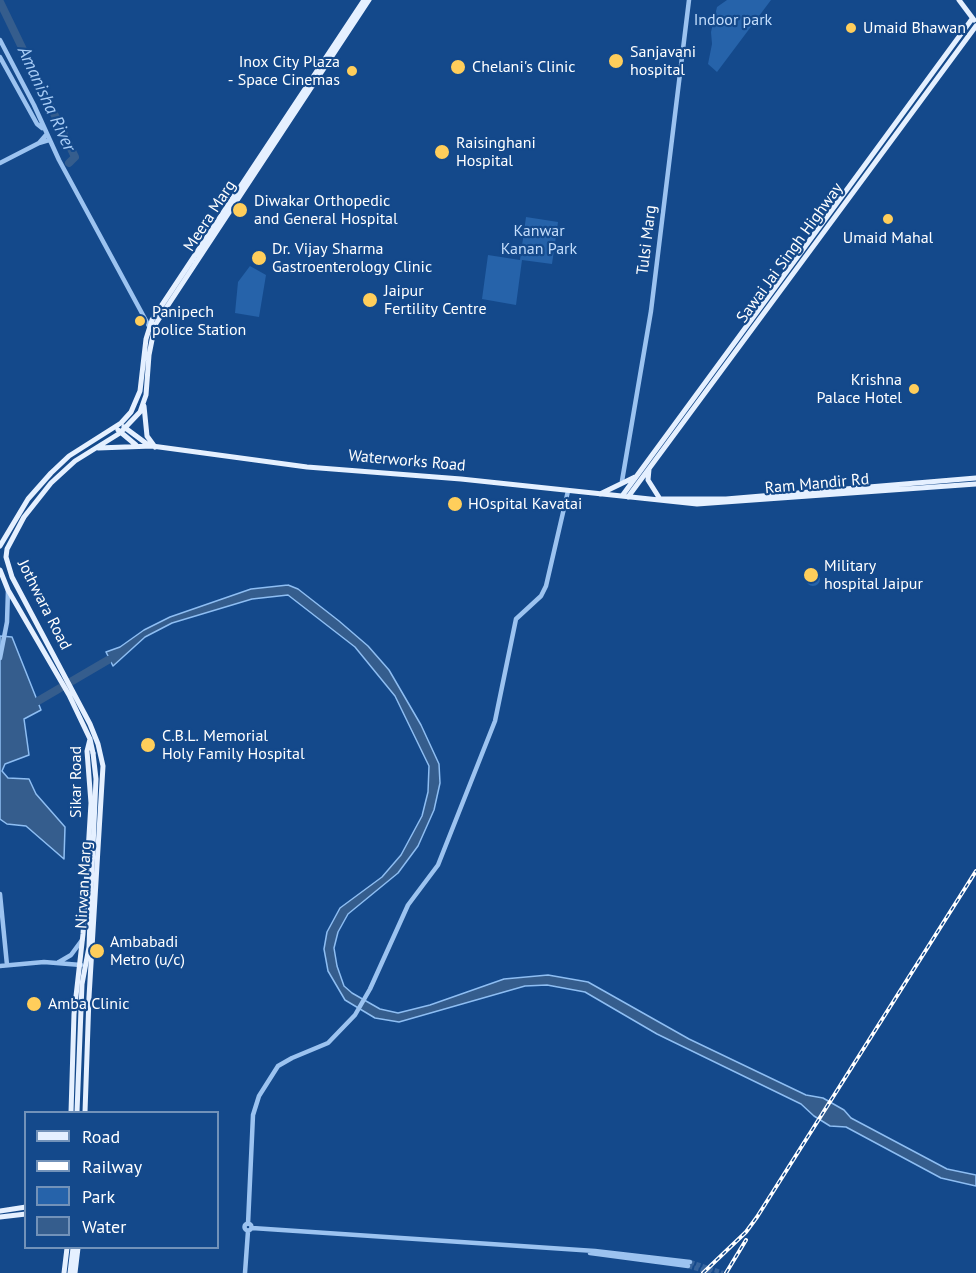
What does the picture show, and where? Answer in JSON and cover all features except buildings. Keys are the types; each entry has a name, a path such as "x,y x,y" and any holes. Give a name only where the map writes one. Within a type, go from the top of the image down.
{"main road":[{"name":"Meera Marg","path":"120,428 138,398 149,326 364,0"},
{"name":"Meera Marg","path":"97,448 140,412 145,398 152,334 159,317 369,0"},
{"path":"959,0 975,22"},
{"name":"Sawai Jai Singh Highway","path":"625,496 649,469 788,273 975,22"},
{"path":"625,496 636,476 788,273"},
{"path":"145,398 145,430 153,446"},
{"path":"120,428 137,446"},
{"path":"120,428 136,439 153,446"},
{"name":"Jothwara Road","path":"0,546 28,499 51,473 69,456 120,428"},
{"name":"Waterworks Road","path":"97,448 153,446 307,467 660,499"},
{"name":"Jothwara Road","path":"61,667 17,589 8,566 7,549 24,517 51,483 75,461 97,448"},
{"path":"649,469 648,480 660,499"},
{"path":"600,494 636,476"},
{"path":"743,500 976,478"},
{"name":"Ram Mandir Rd","path":"660,499 697,504 976,484"},
{"name":"Jothwara Road","path":"0,570 8,590 57,674"},
{"name":"Nirwan Marg","path":"61,667 71,693 98,744 104,770 91,966 85,1111"},
{"name":"Sikar Road","path":"57,674 71,693 90,739 87,751 91,803 80,964 74,1014 71,1111"},
{"path":"77,1111 82,984 89,947 96,779 90,739"},
{"path":"82,937 94,935"},
{"path":"0,1211 24,1207"},
{"path":"0,1216 24,1214"},
{"path":"64,1273 67,1249"},
{"path":"70,1273 73,1249"},
{"path":"75,1273 78,1249"}],"street":[{"name":"Tulsi Marg","path":"622,482 651,311 688,0"},
{"path":"0,40 34,105 42,128 152,334"},
{"path":"0,57 37,124 42,128"},
{"path":"0,164 48,138"},
{"path":"245,1273 253,1114 259,1096 278,1066 327,1043 355,1015 382,966 408,905 438,865 495,720 516,619 542,596 546,586 568,491"},
{"path":"0,658 7,622 8,590"},
{"path":"0,894 7,965"},
{"path":"57,963 71,955 82,937"},
{"path":"0,966 57,963 91,966"},
{"path":"249,1227 391,1236 689,1264"}],"green space":[{"name":"Indoor park","path":"727,0 771,0 717,72 708,64 712,44 711,32 717,7"},
{"name":"Kanwar Kanan Park","path":"526,217 558,222 552,264 522,260 516,305 482,299 488,255 520,260"},
{"path":"250,266 266,275 259,317 235,313 238,282"},
{"path":"810,572 816,572 820,579 816,586 810,586 806,582 806,576"}],"water":[{"path":"288,585 298,589 339,621 368,646 389,670 421,725 439,764 440,783 434,810 418,846 398,873 348,914 338,932 334,948 337,966 344,986 352,993 380,1009 398,1013 430,1005 504,979 548,975 588,982 689,1039 806,1095 823,1098 844,1110 851,1118 947,1169 976,1175 976,1186 941,1178 846,1127 830,1126 801,1104 657,1034 585,992 547,985 525,986 399,1022 375,1018 345,1000 328,971 324,949 327,932 340,908 382,877 401,855 422,816 428,792 429,766 395,696 355,647 288,595 252,599 172,623 145,637 113,666 106,652 120,647 144,630 170,617 251,589"},
{"path":"0,636 12,637 41,710 24,719 29,755 5,764 2,771 8,778 29,779 36,794 65,827 64,859 26,826 7,824 0,819"}],"waterway":[{"name":"Amanisha River","path":"0,2 75,157 69,163"},
{"path":"38,701 108,660"}],"tunnel":[{"path":"690,1262 723,1273"},
{"path":"688,1266 713,1273"}],"railway":[{"path":"703,1273 746,1232 757,1217 976,871"},
{"path":"726,1273 746,1240"}],"place":[{"name":"Umaid Bhawan","path":"851,28"},
{"name":"Sanjavani hospital","path":"616,61"},
{"name":"Chelani's Clinic","path":"458,67"},
{"name":"Inox City Plaza - Space Cinemas","path":"352,71"},
{"name":"Raisinghani Hospital","path":"442,152"},
{"name":"Diwakar Orthopedic and General Hospital","path":"240,210"},
{"name":"Umaid Mahal","path":"888,219"},
{"name":"Dr. Vijay Sharma Gastroenterology Clinic","path":"259,258"},
{"name":"Jaipur Fertility Centre","path":"370,300"},
{"name":"Panipech police Station","path":"140,321"},
{"name":"Krishna Palace Hotel","path":"914,389"},
{"name":"HOspital Kavatai","path":"455,504"},
{"name":"Military hospital Jaipur","path":"811,575"},
{"name":"C.B.L. Memorial Holy Family Hospital","path":"148,745"},
{"name":"Ambabadi Metro (u/c)","path":"97,951"},
{"name":"Amba Clinic","path":"34,1004"}]}
